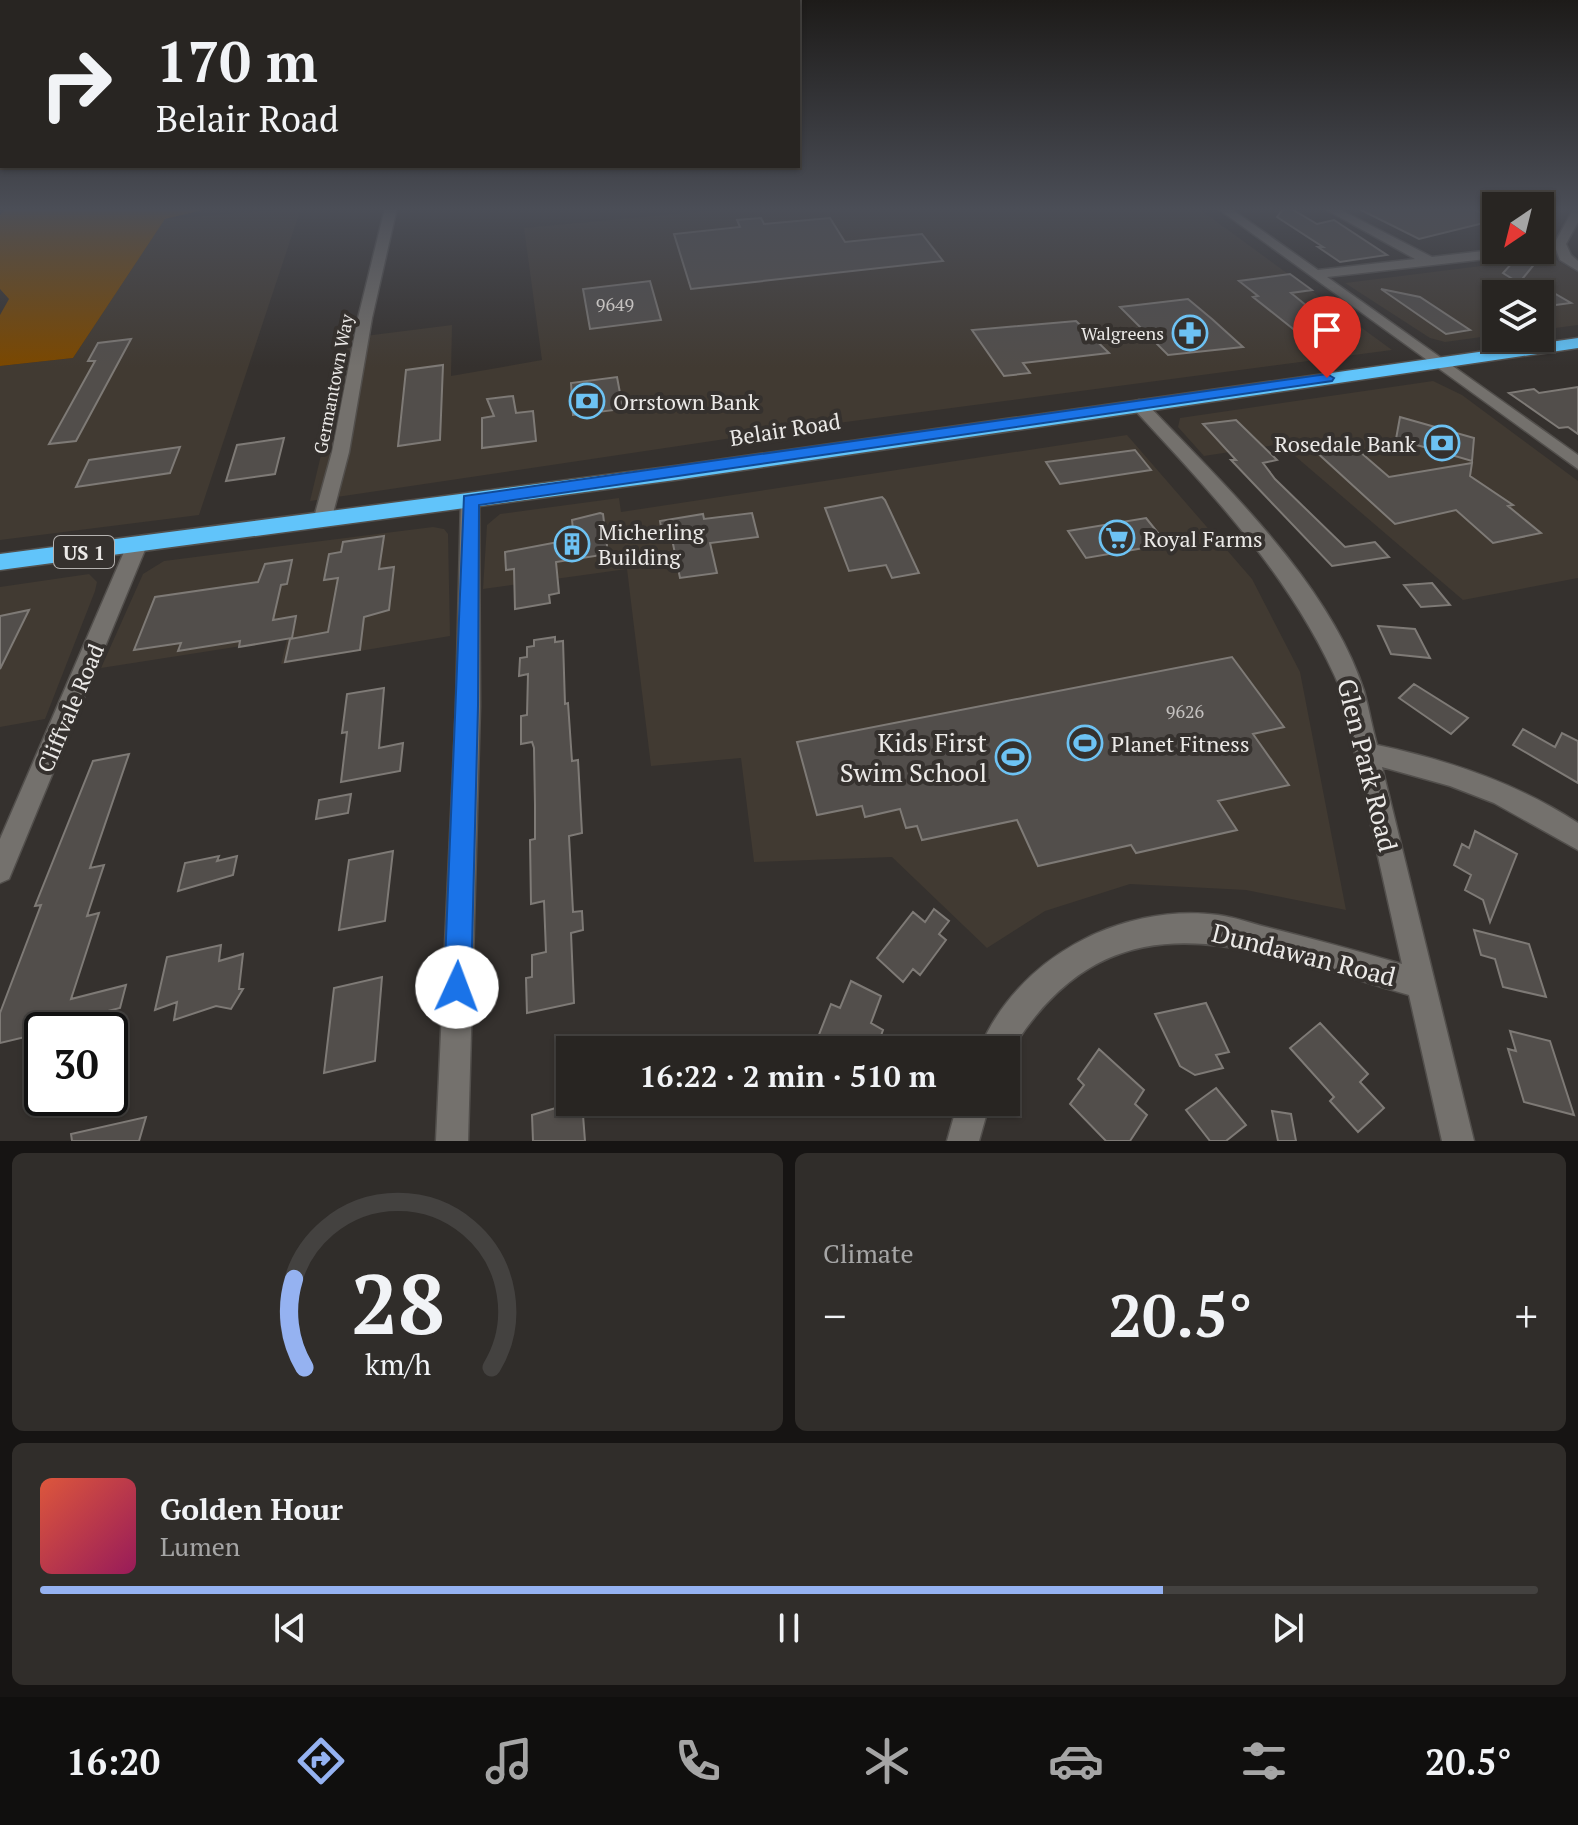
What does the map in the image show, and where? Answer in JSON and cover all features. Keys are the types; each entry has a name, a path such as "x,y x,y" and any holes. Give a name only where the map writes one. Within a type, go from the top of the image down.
{"highway":[{"name":"Belair Road","path":"0,562 322,521 1578,343"}],"street":[{"name":"Germantown Way","path":"322,521 337,472 362,334 381,261"},
{"path":"1299,261 1578,463"},
{"path":"1316,274 1437,261"},
{"name":"Glen Park Road","path":"1139,405 1297,584 1338,654 1352,690 1458,1141"},
{"path":"452,1141 468,706 470,500"},
{"name":"Cliffvale Road","path":"0,870 137,545"},
{"path":"1367,753 1423,765 1474,782 1515,800 1578,838"},
{"name":"Dundawan Road","path":"1002,1036 1019,1007 1065,964 1126,936 1168,928 1216,929 1422,984"},
{"path":"963,1141 970,1116"}],"shaded area":[{"path":"0,261 137,261 73,358 0,366 0,315 9,299 0,289"},
{"path":"137,261 283,261 199,515 0,540 0,366 73,358"},
{"path":"529,261 1271,261 1392,350 800,428 310,501 349,338 452,325 451,376 542,360"},
{"path":"1559,261 1578,273 1578,325 1554,328 1554,280 1482,280 1482,337 1445,342 1430,338 1345,283 1497,264 1554,264"},
{"path":"1433,381 1462,395 1578,481 1578,578 1463,600 1281,444 1204,456 1178,427 1180,418"},
{"path":"1127,435 1252,579 1300,672 1346,910 1246,890 1130,884 1045,911 987,948 892,857 754,862 741,758 651,766 627,569 483,589 487,525 500,514 619,498 621,512"},
{"path":"433,527 444,529 448,534 450,636 281,664 287,639 101,668 143,574 164,561"},
{"path":"89,574 97,582 95,591 45,719 0,727 0,587"}],"building":[{"path":"682,261 941,261 691,289"},
{"path":"1511,264 1534,264 1521,280 1514,280 1503,273"},
{"path":"1290,274 1312,290 1291,293 1335,329 1297,332 1253,297 1258,296 1239,281"},
{"path":"650,281 661,320 590,329 583,289"},
{"path":"1381,289 1420,297 1470,330 1446,334"},
{"path":"1554,293 1571,303 1554,305"},
{"name":"Walgreens","path":"1188,299 1243,347 1168,355 1120,307"},
{"path":"1076,321 1109,353 1023,363 1030,373 1004,376 972,330"},
{"path":"131,339 76,441 49,444 95,361 88,361 98,343"},
{"path":"443,365 440,440 398,446 406,370"},
{"name":"Orrstown Bank","path":"617,377 623,409 573,415 571,383"},
{"path":"1578,387 1578,434 1568,427 1559,428 1509,393 1534,389 1539,393"},
{"path":"513,396 516,413 533,411 536,441 482,448 482,418 494,416 487,399"},
{"name":"Rosedale Bank","path":"1400,417 1474,438 1472,461 1396,439"},
{"path":"1236,420 1277,460 1263,463 1275,479 1345,547 1375,542 1389,557 1332,566 1231,460 1236,460 1203,424"},
{"path":"284,438 275,474 226,481 237,445"},
{"path":"1352,445 1389,477 1472,463 1470,476 1513,505 1508,506 1541,533 1493,543 1456,510 1395,524 1313,449"},
{"path":"180,447 170,473 76,487 89,460"},
{"name":"Royal Farms","path":"1135,450 1151,470 1060,484 1046,462"},
{"path":"882,497 919,573 892,578 886,565 849,571 825,508"},
{"path":"752,513 758,537 710,543 717,573 680,578 672,539 663,540 660,521 703,514 704,519"},
{"name":"Micherling Building","path":"603,514 608,554 556,562 559,593 549,595 550,603 515,609 514,569 506,570 505,552 574,539 572,520"},
{"name":"Royal Farms","path":"1146,518 1167,544 1086,558 1068,531"},
{"path":"384,536 379,569 394,567 389,610 364,617 360,650 285,662 290,639 328,632 338,578 324,580 329,554 341,552 343,542"},
{"path":"292,560 287,584 281,585 273,620 296,616 292,638 239,647 240,641 178,651 181,643 134,650 155,597 258,582 265,564"},
{"path":"1432,583 1450,605 1421,607 1404,585"},
{"path":"29,610 0,669 0,616"},
{"path":"1378,626 1415,629 1430,658 1391,654"},
{"path":"555,637 555,642 563,641 565,704 568,703 572,761 578,760 582,833 569,836 573,912 582,911 583,930 571,933 574,1003 527,1013 526,978 532,977 532,955 546,952 544,901 531,904 530,840 535,839 534,748 532,742 521,744 521,716 527,715 528,674 519,676 520,658 527,657 527,647 534,646 534,640"},
{"path":"1232,657 1284,727 1253,734 1289,785 1218,801 1237,830 1136,853 1131,845 1038,866 1017,820 922,840 917,826 906,828 900,809 865,817 862,806 817,815 797,742"},
{"path":"1414,684 1468,718 1451,734 1399,698"},
{"path":"384,688 379,748 403,743 400,771 341,782 347,732 342,733 347,694"},
{"path":"1523,729 1555,747 1562,733 1578,741 1578,783 1513,745"},
{"path":"129,754 90,868 104,865 87,916 99,913 71,999 126,985 120,1008 104,1012 24,1012 24,1037 0,1043 0,1013 41,905 35,906 93,761"},
{"path":"351,794 348,813 316,819 319,800"},
{"path":"1475,831 1517,854 1490,922 1483,900 1465,890 1471,875 1454,865 1462,844 1469,848"},
{"path":"393,851 385,921 339,930 349,860"},
{"path":"219,856 217,861 237,856 233,875 178,891 185,863"},
{"path":"934,909 949,921 939,934 946,940 920,975 913,969 903,982 877,958 913,912 925,922"},
{"path":"1474,930 1529,944 1546,997 1503,987 1495,959 1481,955"},
{"path":"221,945 219,961 243,954 239,989 243,989 231,1009 216,1006 174,1020 177,1002 155,1010 167,957"},
{"path":"382,977 375,1061 324,1073 334,988"},
{"path":"851,981 881,996 871,1023 883,1030 881,1036 818,1036 831,1004 840,1008"},
{"path":"1206,1003 1229,1052 1216,1055 1223,1068 1195,1075 1180,1066 1155,1014"},
{"path":"1320,1023 1368,1074 1360,1082 1384,1108 1358,1132 1330,1101 1334,1097 1290,1048"},
{"path":"1510,1031 1550,1041 1574,1115 1524,1102 1508,1049 1516,1051"},
{"path":"1099,1049 1144,1090 1135,1104 1147,1115 1130,1141 1106,1141 1070,1104 1084,1085 1078,1079"},
{"path":"1216,1088 1246,1125 1226,1141 1210,1141 1186,1110"},
{"path":"556,1108 556,1116 583,1116 585,1141 533,1141 532,1115"},
{"path":"1272,1111 1291,1114 1296,1141 1278,1141"},
{"path":"146,1117 139,1141 72,1141 71,1134"}],"place":[{"name":"Walgreens","path":"1190,333"},
{"name":"Orrstown Bank","path":"587,401"},
{"name":"Rosedale Bank","path":"1442,443"},
{"name":"Royal Farms","path":"1117,538"},
{"name":"Micherling Building","path":"572,544"},
{"name":"Planet Fitness","path":"1085,743"},
{"name":"Kids First Swim School","path":"1013,757"}],"route":[{"path":"457,987 468,706 470,500 1327,378"}]}
